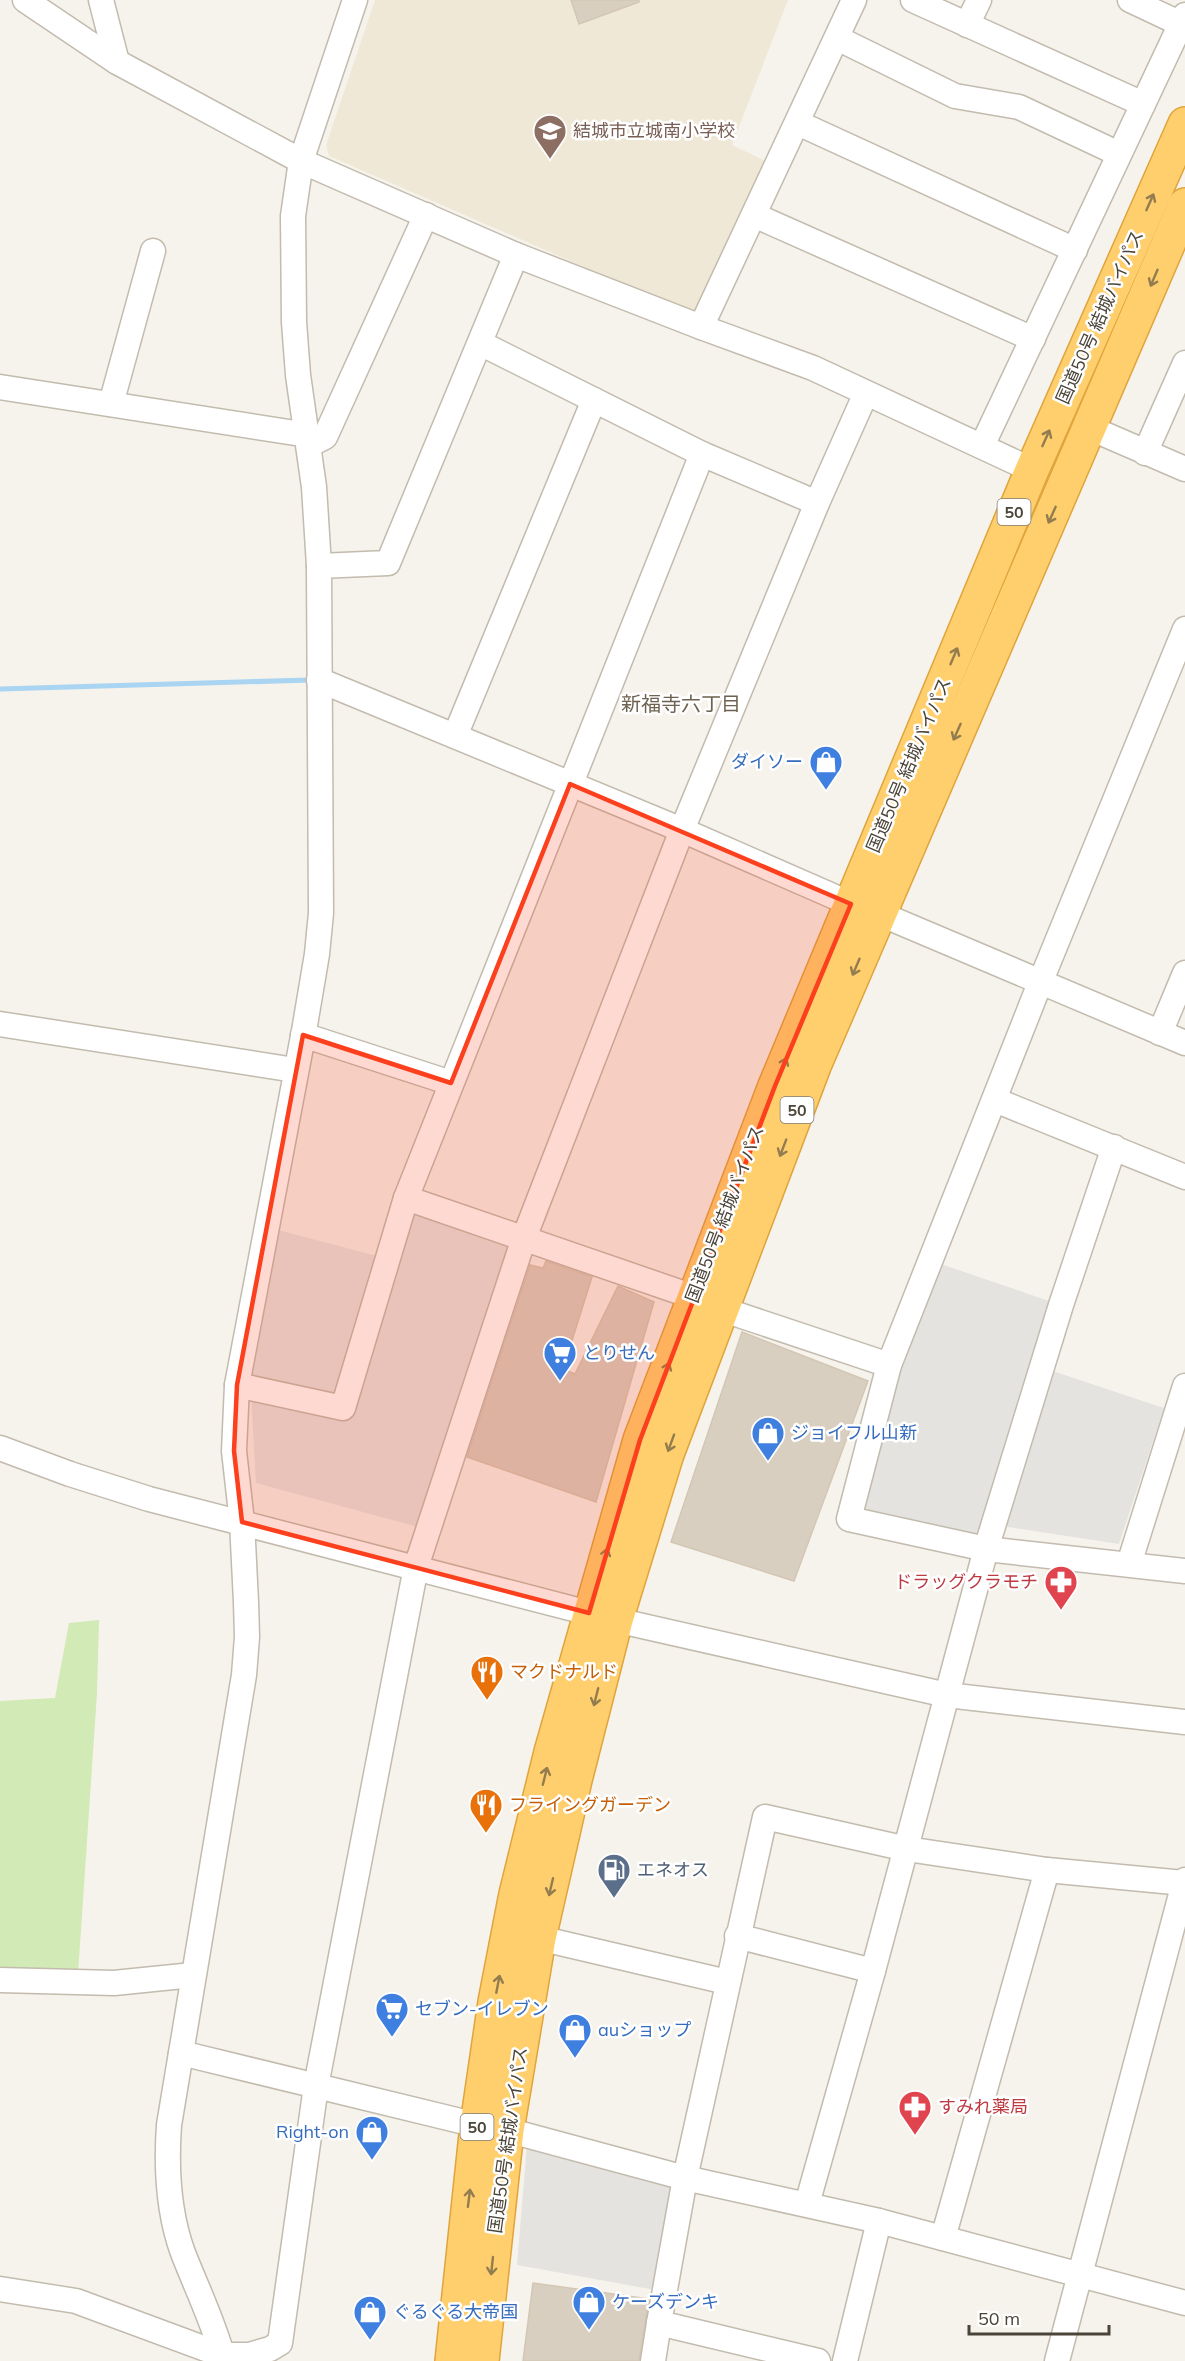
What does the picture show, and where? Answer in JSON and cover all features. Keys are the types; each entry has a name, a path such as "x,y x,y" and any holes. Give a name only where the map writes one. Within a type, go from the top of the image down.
{"highway":[{"name":"国道50号 結城バイパス","path":"482,2361 495,2002 516,1894 551,1752 602,1616 667,1454 707,1303 814,1066 865,909 1032,470 1185,124"},
{"name":"国道50号 結城バイパス","path":"865,909 1090,428 1185,205"},
{"name":"国道50号 結城バイパス","path":"452,2361 492,2127 575,1780 602,1616"}],"street":[{"path":"25,0 117,62 301,161 516,255 813,368 1032,470"},
{"path":"101,0 117,62"},
{"path":"223,2358 206,2305 182,2251 168,2178 169,2125 244,1675 247,1637 242,1522 234,1451 237,1385 303,1035 317,954 321,913 319,566 314,487 298,375 292,271 293,216 301,161 355,0"},
{"path":"701,327 854,0"},
{"path":"913,0 1143,104"},
{"path":"967,25 979,0"},
{"path":"982,446 1183,19 1130,0"},
{"path":"837,38 955,96 1019,107 1119,154"},
{"path":"798,123 1075,250"},
{"path":"0,387 111,404 308,440 325,437 426,215"},
{"path":"754,215 1033,339"},
{"path":"111,404 153,251"},
{"path":"319,566 388,562 516,255"},
{"path":"480,343 702,454 817,503"},
{"path":"1145,453 1185,363"},
{"path":"0,2289 76,2301 223,2358 249,2355 270,2349 280,2343 316,2086 416,1568 524,1238 682,830 817,503 866,393"},
{"path":"454,736 594,399"},
{"path":"1090,428 1185,469"},
{"path":"237,1385 343,1408 406,1198 702,454"},
{"path":"1185,629 1040,983 889,1365 849,1519 986,1549 1185,1571"},
{"path":"319,680 682,830 1185,1043"},
{"path":"1160,1033 1185,973"},
{"path":"0,1024 295,1070"},
{"path":"303,1035 451,1083"},
{"path":"995,1100 1185,1177"},
{"path":"807,2204 907,1849 986,1549 1061,1305 1114,1147"},
{"path":"406,1198 889,1365"},
{"path":"1129,1564 1185,1386"},
{"path":"0,1449 149,1499 602,1616 947,1695 1185,1722"},
{"path":"653,2361 685,2178 765,1817 907,1849 1047,1870 1185,1881 1057,2361"},
{"path":"943,2238 1047,1870"},
{"path":"737,1936 873,1971"},
{"path":"539,1938 727,1982"},
{"path":"0,1980 114,1983 193,1974"},
{"path":"181,2053 492,2127 685,2178 879,2221 1185,2302"},
{"path":"845,2361 879,2221"},
{"path":"659,2323 818,2361"}],"highlighted area":[{"path":"570,784 851,904 775,1086 640,1440 589,1613 242,1522 234,1451 237,1385 303,1035 451,1083"}],"shaded area":[{"name":"結城市立城南小学校","path":"375,0 788,0 732,145 770,163 701,313 688,312 329,156 326,145"},
{"path":"410,1205 514,1239 418,1527 256,1483 251,1394 349,1414"},
{"path":"278,1230 381,1257 339,1398 250,1378"},
{"path":"929,1260 1061,1305 986,1549 849,1519"},
{"path":"1053,1371 1164,1408 1119,1544 1001,1526"},
{"path":"527,2145 678,2184 661,2291 517,2265"}],"green space":[{"path":"99,1620 97,1693 78,1974 0,1972 0,1701 55,1698 69,1623"}],"building":[{"path":"571,0 639,0 639,2 579,24"},
{"name":"とりせん","path":"546,1261 592,1277 563,1369 575,1374 618,1286 654,1302 596,1502 467,1457 530,1265 543,1268"},
{"name":"ジョイフル山新","path":"742,1332 868,1381 794,1581 671,1542"},
{"name":"ケーズデンキ","path":"533,2283 649,2299 639,2361 523,2361"}],"waterway":[{"path":"0,689 310,680"}],"place":[{"name":"結城市立城南小学校","path":"550,160"},
{"name":"ダイソー","path":"826,791"},
{"name":"とりせん","path":"560,1382"},
{"name":"ジョイフル山新","path":"768,1462"},
{"name":"ドラッグクラモチ","path":"1061,1611"},
{"name":"マクドナルド","path":"487,1701"},
{"name":"フライングガーデン","path":"486,1834"},
{"name":"エネオス","path":"614,1899"},
{"name":"セブン-イレブン","path":"392,2038"},
{"name":"auショップ","path":"575,2059"},
{"name":"すみれ薬局","path":"915,2136"},
{"name":"Right-on","path":"372,2161"},
{"name":"ケーズデンキ","path":"589,2331"},
{"name":"ぐるぐる大帝国","path":"370,2341"}],"district":[{"name":"新福寺六丁目","path":"681,704"}]}
